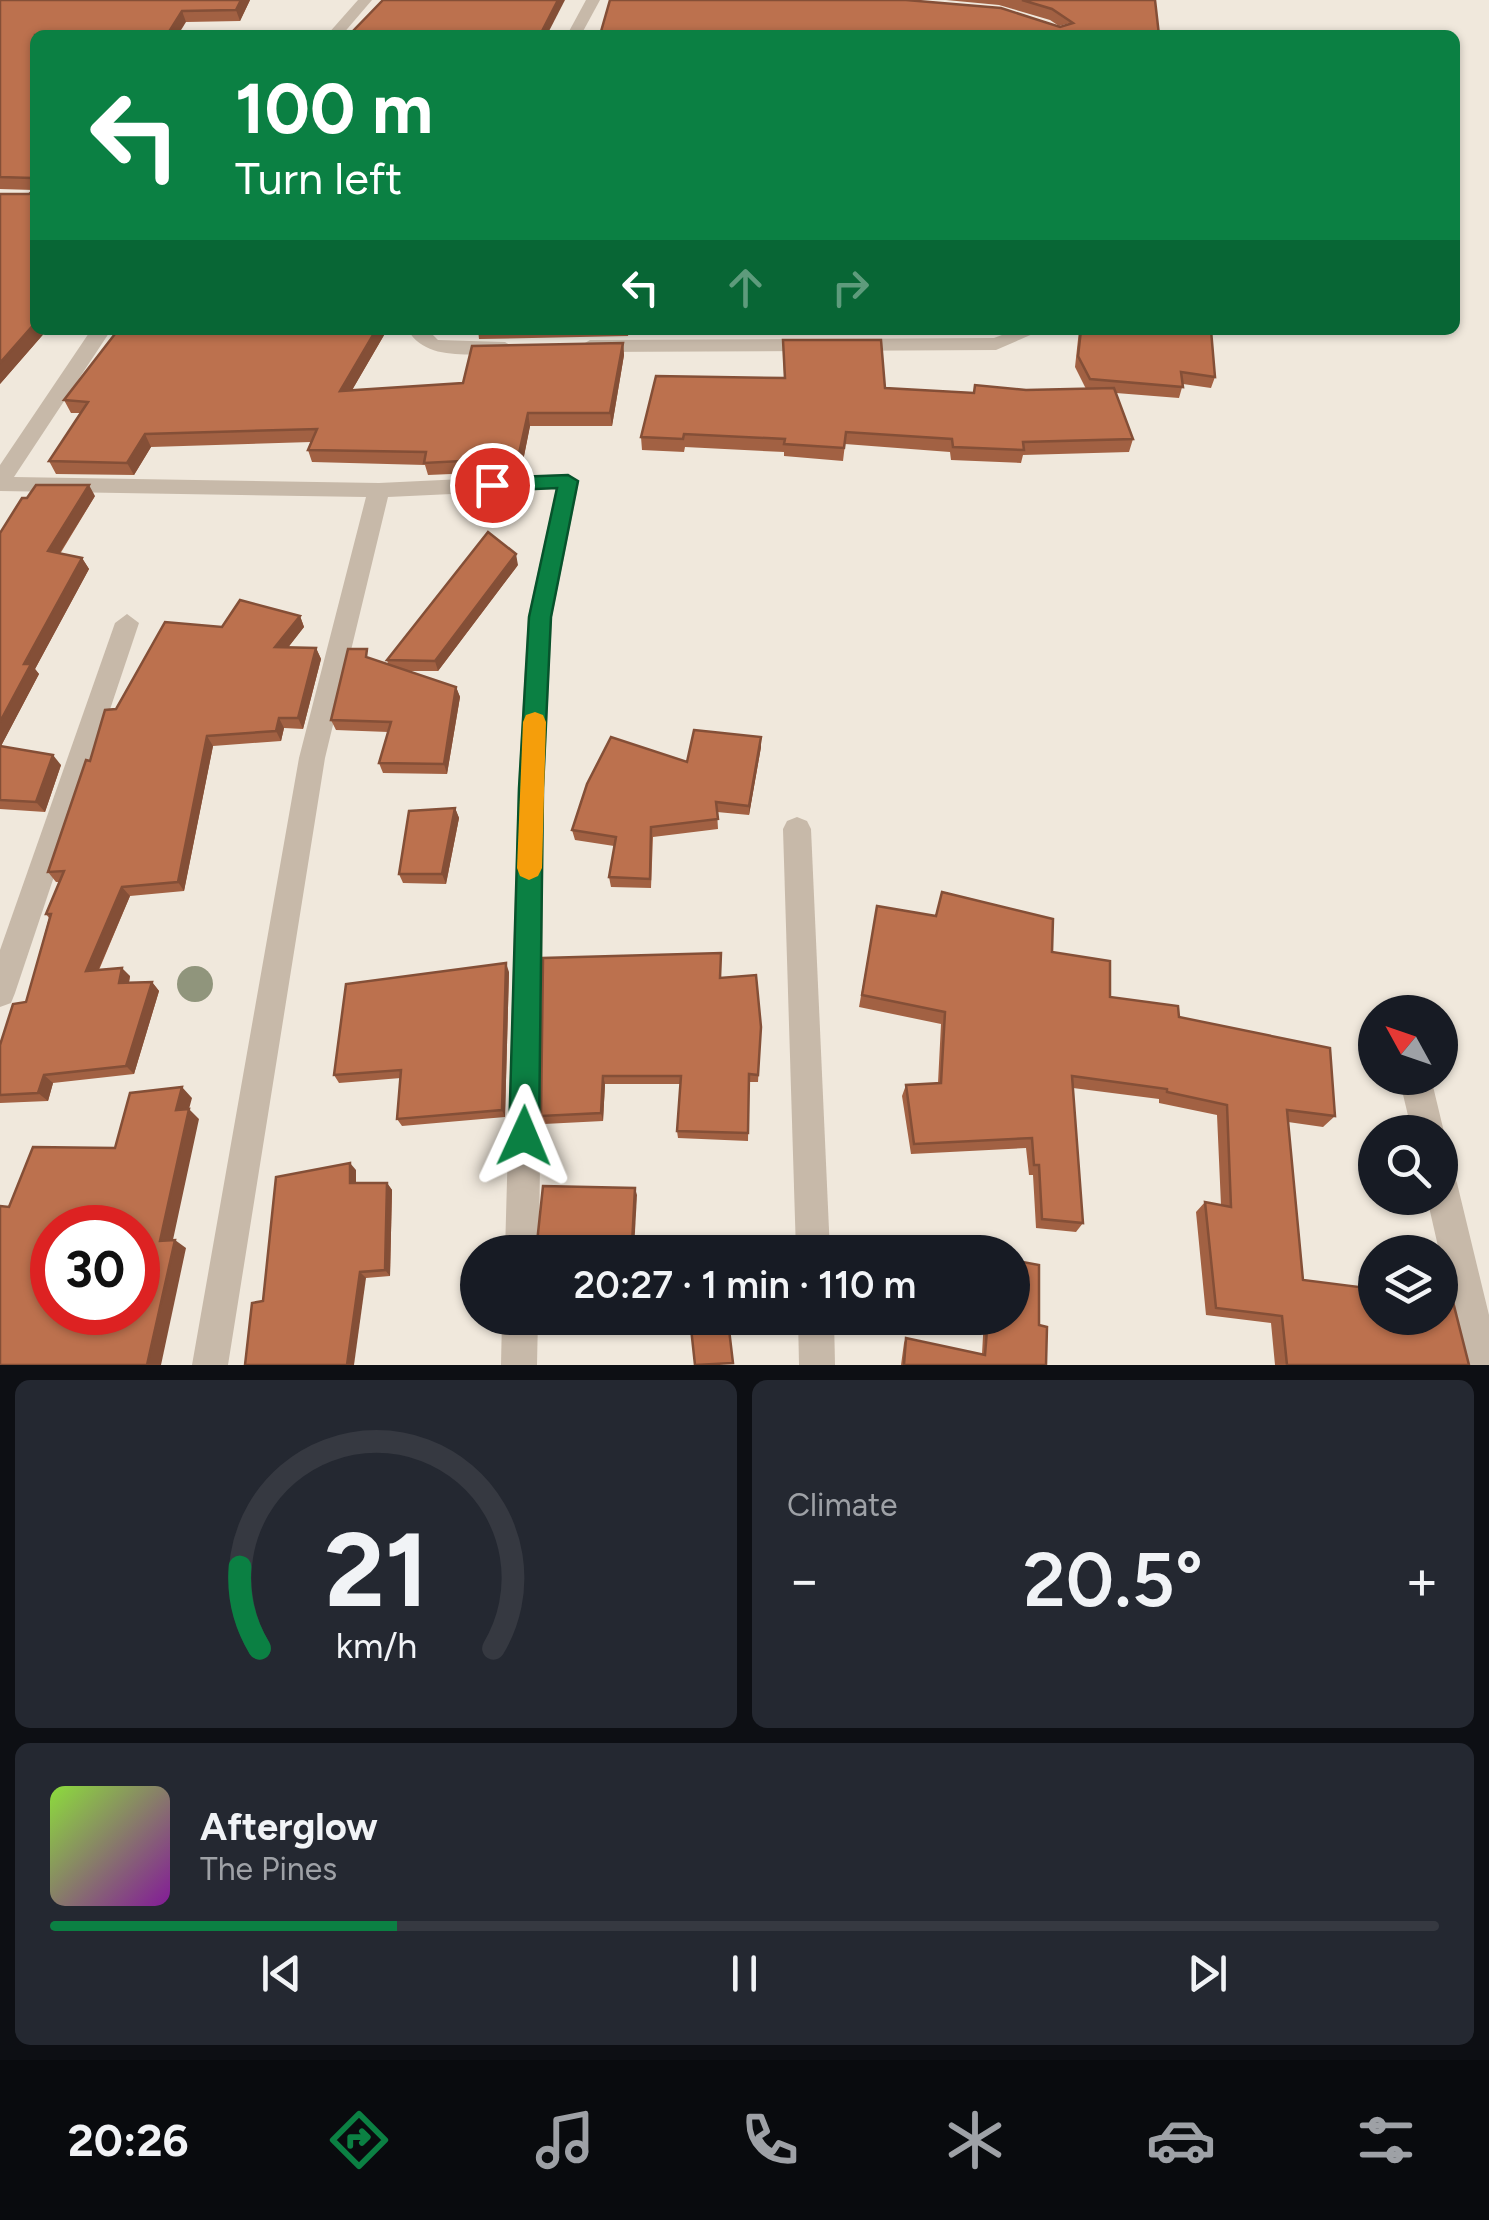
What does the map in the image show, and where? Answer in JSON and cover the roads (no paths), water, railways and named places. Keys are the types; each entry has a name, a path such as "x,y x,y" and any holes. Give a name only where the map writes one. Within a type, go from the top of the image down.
{"street":[{"path":"338,30 364,0"},
{"path":"577,30 594,0"},
{"path":"0,483 98,335"},
{"path":"421,335 424,341 452,349 529,347"},
{"path":"568,346 743,336 996,344 1019,335"},
{"path":"0,483 379,490 568,481 540,617 531,788 522,1235"},
{"path":"210,1365 312,758 379,490"},
{"path":"0,993 127,622"},
{"path":"797,830 812,1235"},
{"path":"1448,1215 1483,1365"},
{"path":"519,1365 520,1335"},
{"path":"817,1335 818,1365"}]}
